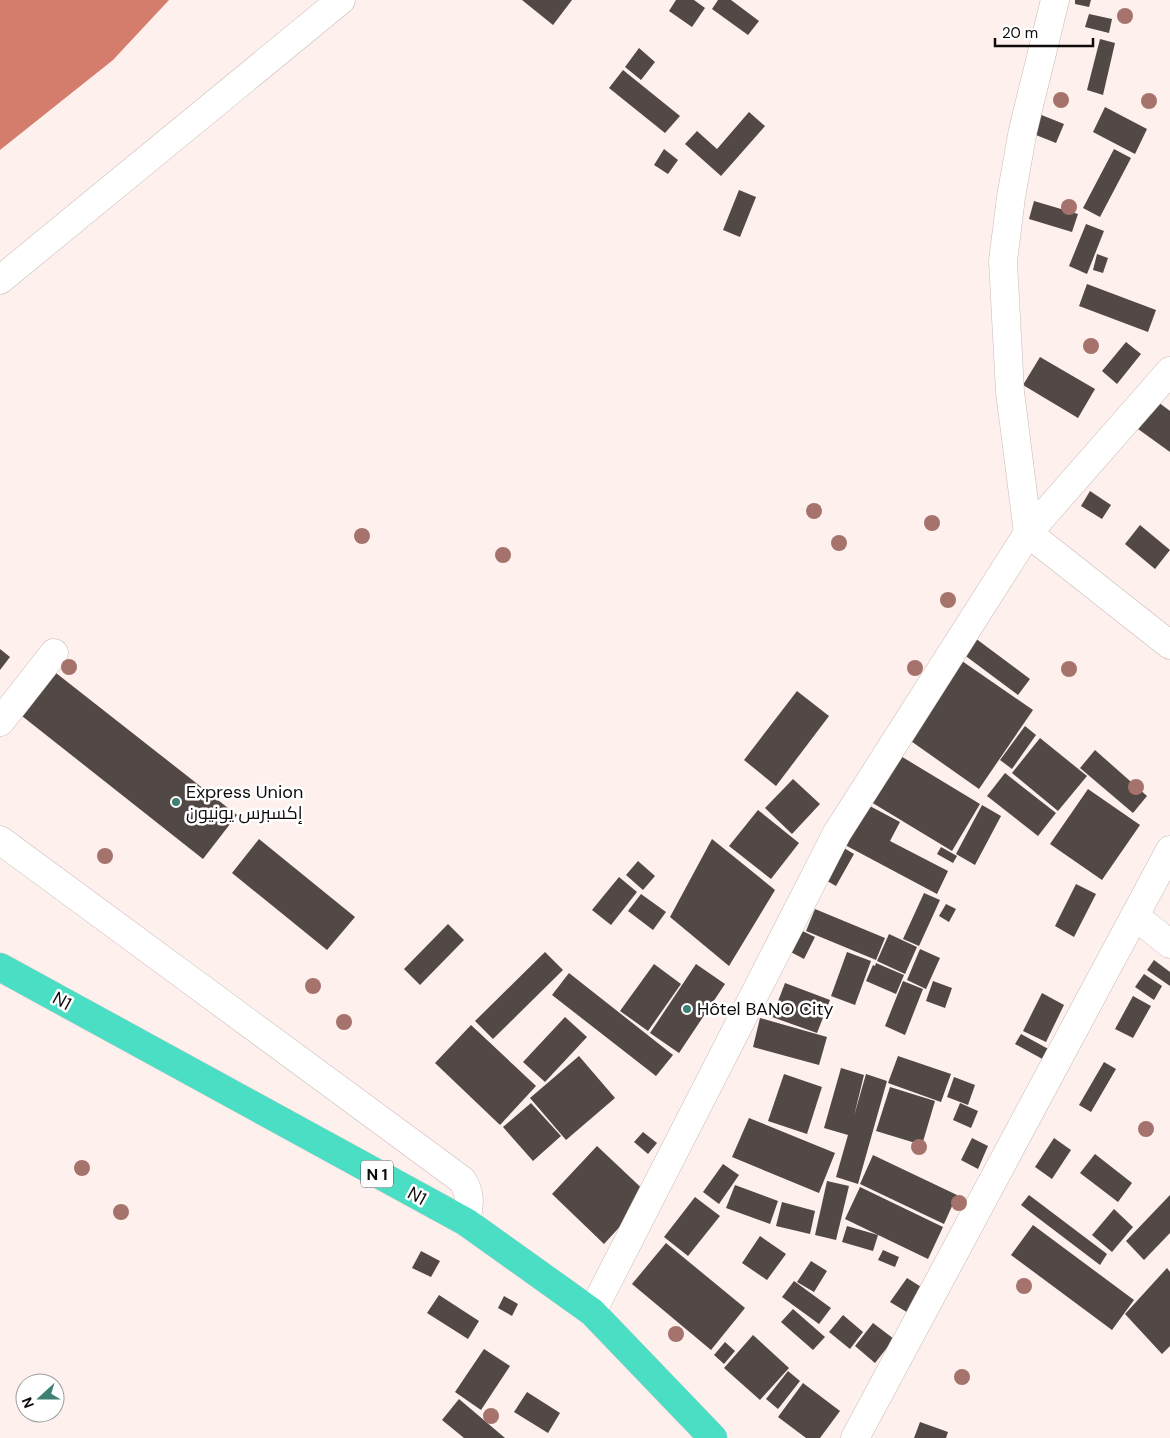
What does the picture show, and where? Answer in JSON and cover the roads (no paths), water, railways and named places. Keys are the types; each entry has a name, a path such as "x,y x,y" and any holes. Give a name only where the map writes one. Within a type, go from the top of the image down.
{"highway":[{"name":"N1","path":"0,967 466,1222 592,1312 713,1438"}],"street":[{"path":"0,280 341,0"},
{"path":"1055,0 1023,130 1011,197 1003,261 1010,392 1028,534 1170,645"},
{"path":"592,1312 837,833 1028,534 1170,371"},
{"path":"0,722 54,653"},
{"path":"0,840 462,1180 468,1189 470,1198 466,1222"},
{"path":"855,1438 1170,850"},
{"path":"1135,916 1170,944"}],"place":[{"name":"Express Union إكسبرس يونيون","path":"176,802"},
{"name":"Hôtel BANO City","path":"687,1009"}]}
